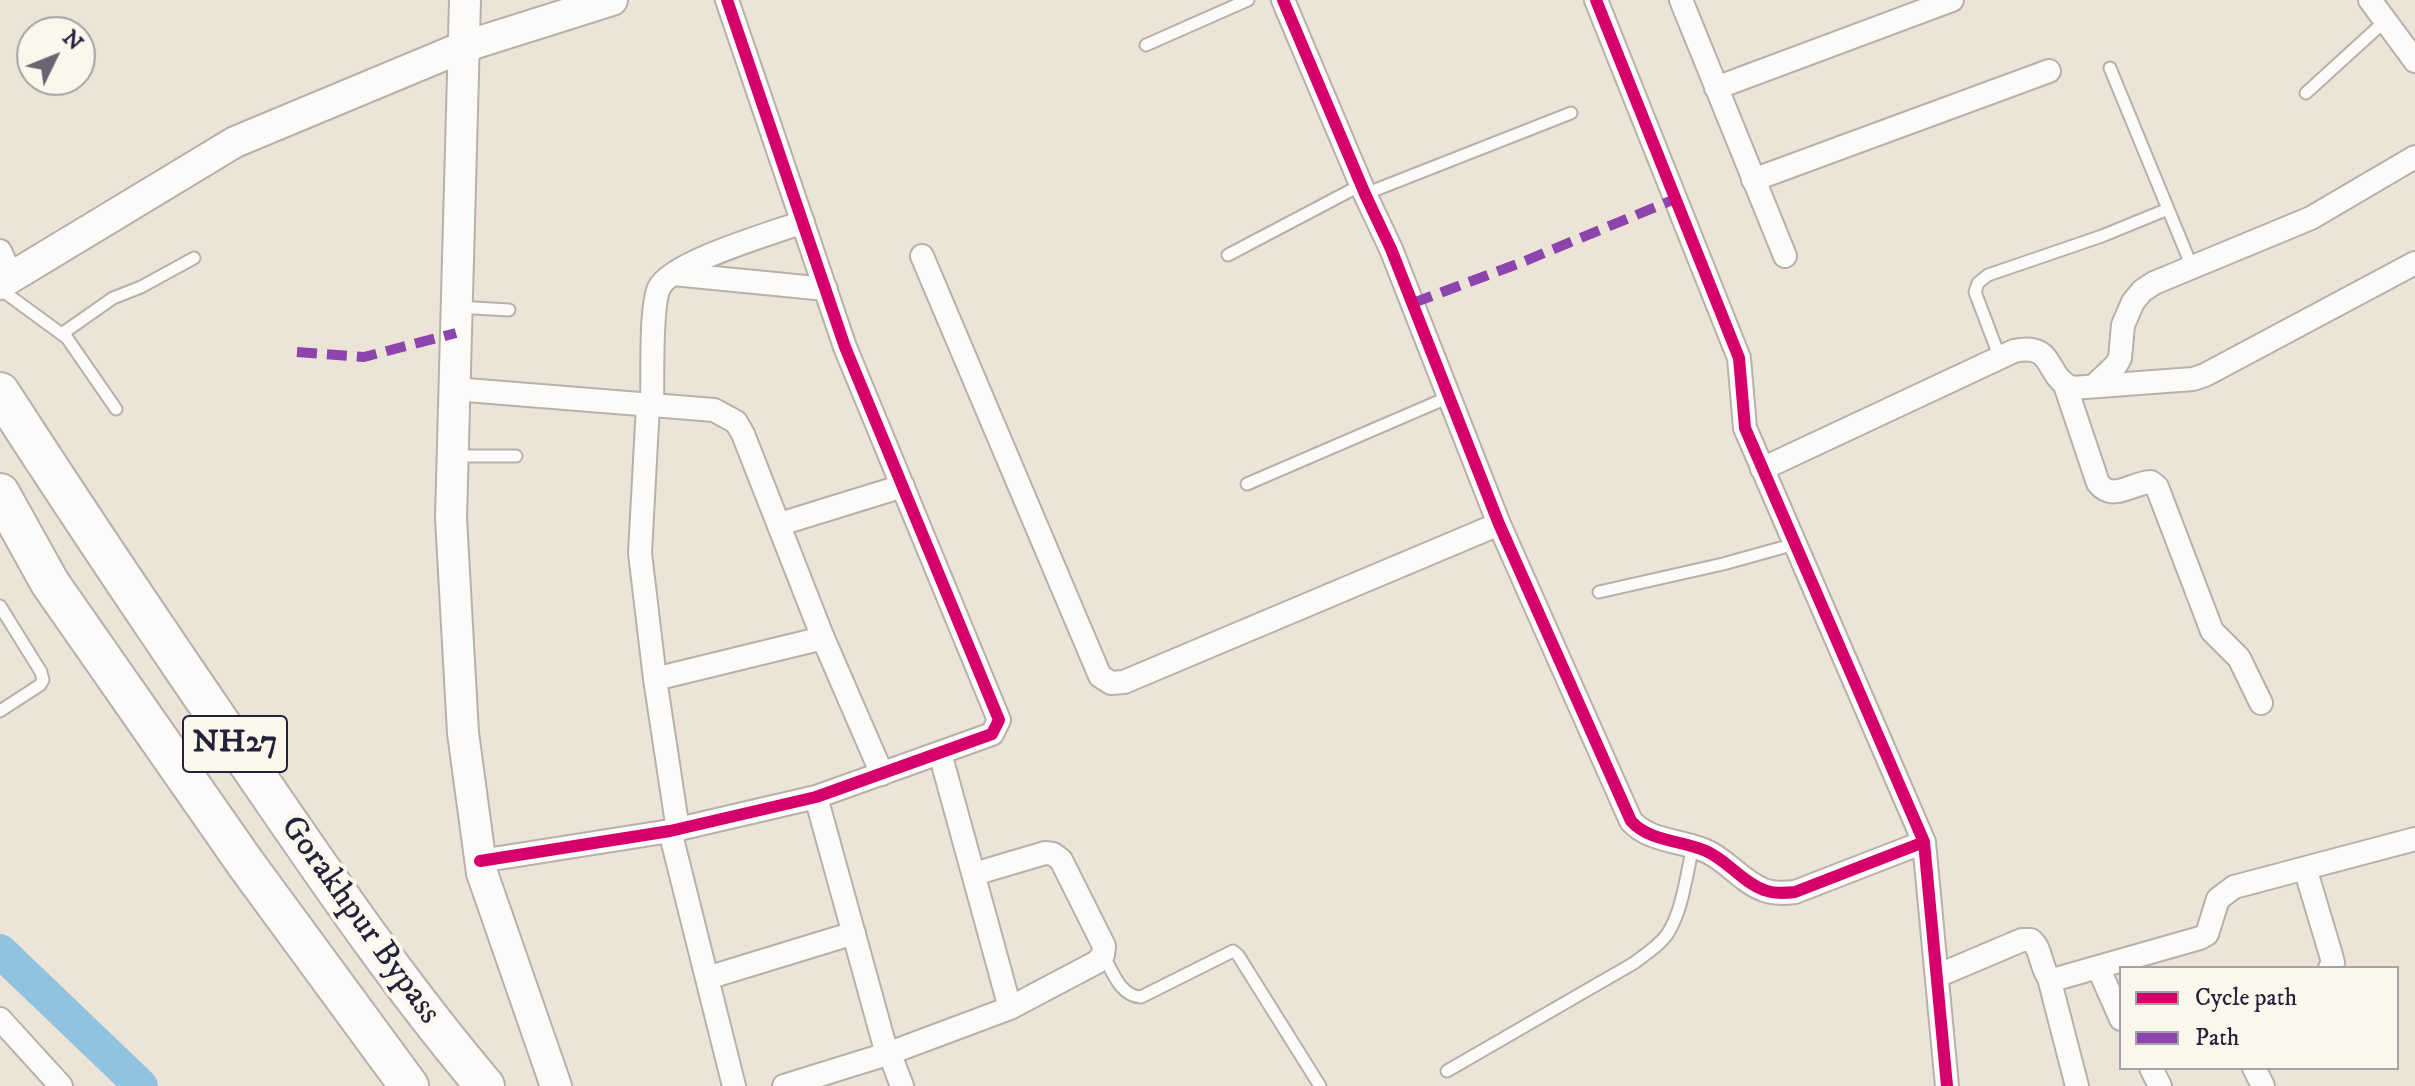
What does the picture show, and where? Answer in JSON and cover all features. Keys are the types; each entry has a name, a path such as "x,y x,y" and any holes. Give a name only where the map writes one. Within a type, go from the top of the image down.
{"highway":[{"name":"Gorakhpur Bypass","path":"0,392 110,562 299,839 431,1023 485,1086"},
{"name":"NH27","path":"0,493 59,596 246,864 409,1086"}],"main road":[{"path":"465,0 451,518 463,733 482,873 556,1086"},
{"path":"3,275 235,142 463,47 612,0"}],"street":[{"path":"480,861 674,830 816,797 992,734 999,720 845,347 727,0"},
{"path":"1283,0 1391,249 1499,524 1631,821 1650,836 1713,855 1753,885 1780,893 1795,892 1924,842"},
{"path":"1596,0 1739,358 1745,428 1924,842 1947,1086"},
{"path":"1681,0 1785,256"},
{"path":"1716,88 1952,0"},
{"path":"2370,0 2415,61"},
{"path":"1753,180 2049,71"},
{"path":"2094,386 2116,365 2127,313 2142,291 2311,218 2415,157"},
{"path":"734,1086 674,830 640,553 655,301 663,281 672,274 715,253 803,222"},
{"path":"922,256 1100,676 1111,683 1124,682 1499,524"},
{"path":"2065,385 2072,388 2193,379 2205,375 2415,263"},
{"path":"672,274 826,289"},
{"path":"1762,469 2000,358 2028,348 2040,352 2065,385 2098,483 2104,490 2113,493 2144,482 2151,482 2157,487 2212,631 2239,658 2261,703"},
{"path":"454,389 714,410 736,422 882,774"},
{"path":"780,524 903,486"},
{"path":"655,679 823,638"},
{"path":"940,753 1010,1008"},
{"path":"816,797 888,1053 902,1086"},
{"path":"2049,978 2056,979 2200,938 2207,934 2218,899 2234,887 2415,839"},
{"path":"784,1086 888,1053 1010,1008 1097,962 1103,955 1104,946 1061,860 1053,854 1045,853 974,874"},
{"path":"2305,868 2331,955 2331,966"},
{"path":"707,978 854,933"},
{"path":"1937,976 2022,940 2031,940 2036,944 2044,972 2049,978 2077,1086"},
{"path":"2098,967 2119,1014"},
{"path":"0,1019 61,1086"}],"lane":[{"path":"1146,45 1248,0"},
{"path":"2306,93 2385,21"},
{"path":"2110,68 2192,267"},
{"path":"1228,255 1363,190 1571,113"},
{"path":"2000,358 1975,292 1978,283 1988,275 2102,236 2168,209"},
{"path":"63,333 113,298 141,287 194,258"},
{"path":"3,275 63,333 116,409"},
{"path":"457,307 509,310"},
{"path":"1247,484 1449,397"},
{"path":"453,456 516,456"},
{"path":"1599,592 1795,544"},
{"path":"0,606 43,680 0,711"},
{"path":"1447,1071 1634,963 1653,948 1667,934 1677,913 1693,847"},
{"path":"1103,955 1124,991 1141,997 1233,951 1320,1086"}],"waterway":[{"path":"0,951 141,1086"}],"marked path":[{"path":"1413,303 1675,199"},
{"path":"297,352 364,357 456,333"}],"cycle path":[{"path":"480,861 670,831 816,797 992,734 999,720 845,347 727,0"},
{"path":"1283,0 1391,249 1499,524 1631,821 1656,837 1706,851 1756,886 1776,893 1795,892 1924,842"},
{"path":"1596,0 1739,358 1745,428 1924,842 1947,1086"}]}
